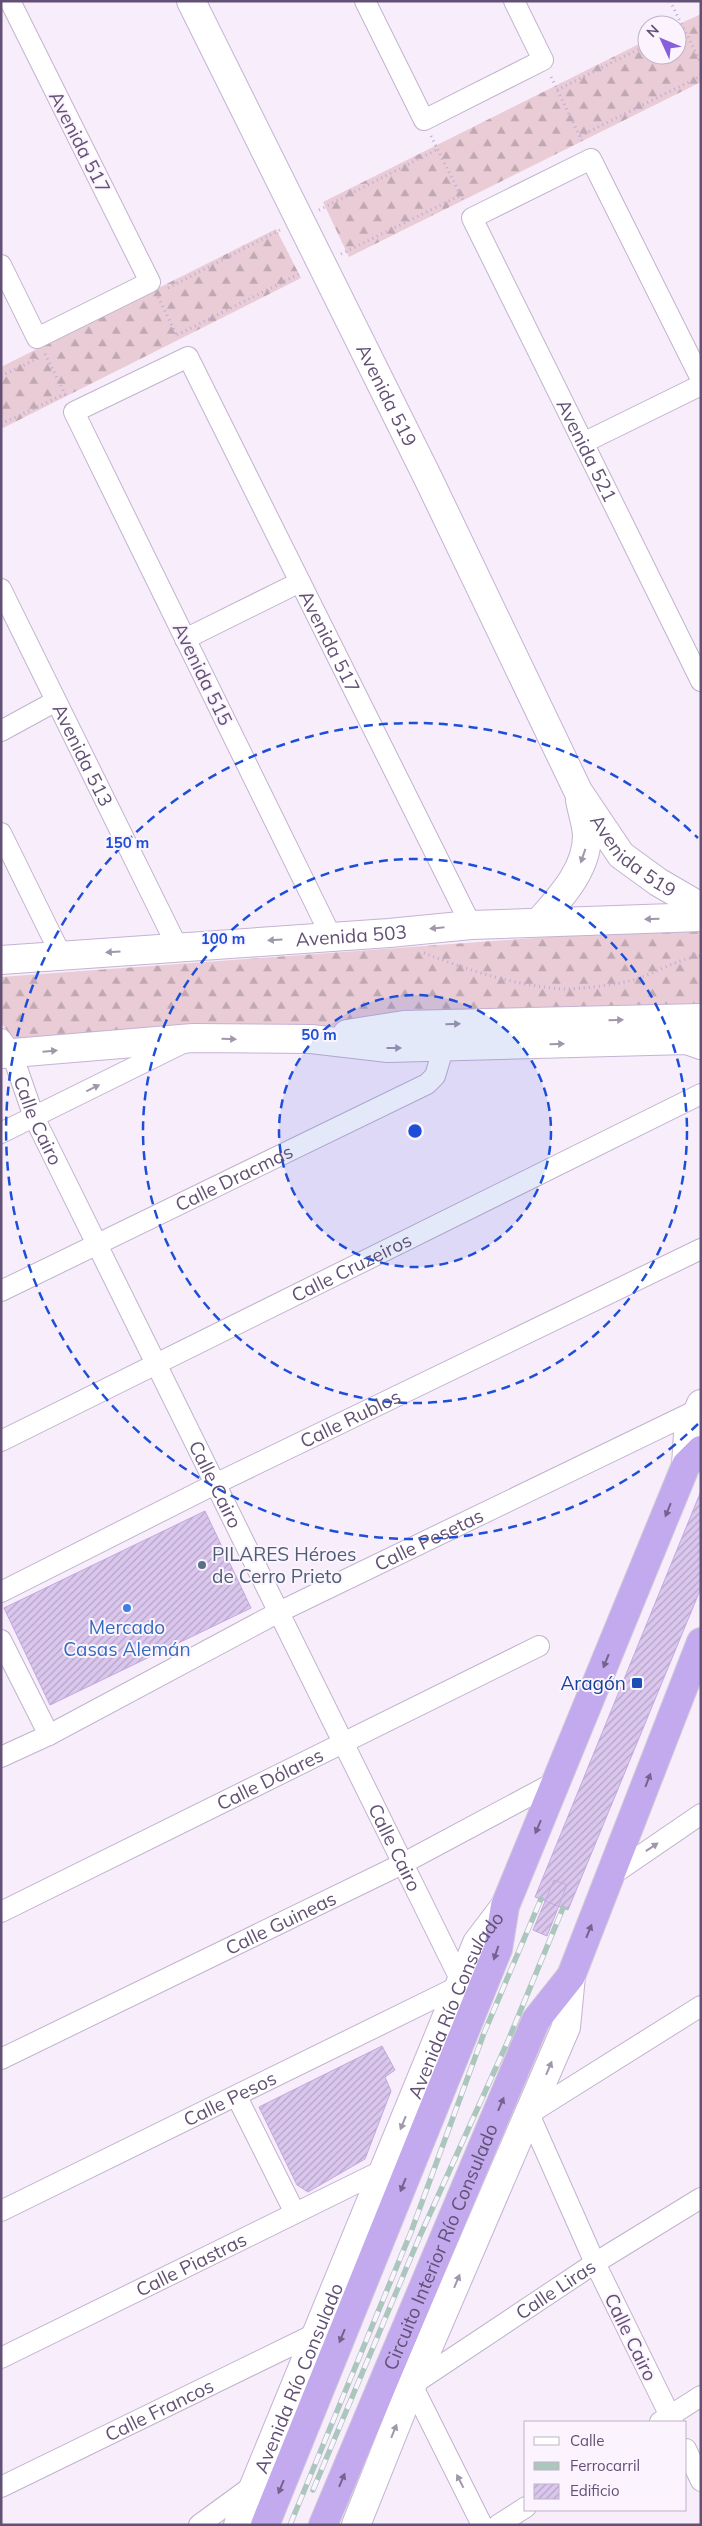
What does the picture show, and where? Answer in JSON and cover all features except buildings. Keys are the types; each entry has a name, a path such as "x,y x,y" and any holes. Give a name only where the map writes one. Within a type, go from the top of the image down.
{"highway":[{"name":"Avenida Río Consulado","path":"505,1906 693,1457"},
{"path":"571,1976 612,1875 701,1642"},
{"path":"265,2525 498,1949 505,1906"},
{"name":"Circuito Interior Río Consulado","path":"323,2525 536,2020 571,1976"}],"street":[{"name":"Avenida 517","path":"10,1 150,282"},
{"name":"Avenida 519","path":"191,1 427,476 578,791 621,855 658,882 701,906"},
{"path":"365,1 424,120 543,60 514,1"},
{"path":"472,218 591,160 701,379"},
{"name":"Avenida 521","path":"472,218 701,681"},
{"path":"1,264 41,346 150,282"},
{"name":"Avenida 517","path":"188,357 471,925"},
{"path":"74,412 188,357"},
{"path":"583,443 701,385"},
{"name":"Avenida 515","path":"74,412 331,936"},
{"path":"185,639 300,582"},
{"name":"Avenida 513","path":"1,589 178,948"},
{"path":"1,731 56,701"},
{"name":"Avenida 519","path":"540,922 568,889 585,853 587,835 578,791"},
{"path":"1,833 61,955"},
{"name":"Avenida 503","path":"1,960 471,925 701,917"},
{"path":"311,1039 404,1025 696,1034"},
{"path":"5,1049 193,1038 311,1039 388,1048 696,1034"},
{"path":"1,1133 193,1038"},
{"name":"Calle Dracmas","path":"1,1292 427,1084 435,1076 444,1046"},
{"name":"Calle Cairo","path":"5,1049 34,1117 279,1612 342,1745 460,1984"},
{"name":"Calle Cruzeiros","path":"1,1440 701,1094"},
{"name":"Calle Rublos","path":"1,1592 215,1484 701,1249"},
{"name":"Avenida Río Consulado","path":"693,1457 688,1434 700,1406"},
{"name":"Calle Pesetas","path":"1,1758 49,1735 279,1612 700,1406"},
{"path":"1,1640 49,1735"},
{"name":"Calle Dólares","path":"1,1912 539,1646"},
{"name":"Calle Guineas","path":"1,2059 402,1864 557,1781"},
{"path":"612,1875 701,1814"},
{"name":"Avenida Río Consulado","path":"238,2525 477,1944 505,1906"},
{"path":"356,2525 412,2385 566,2027 571,1976"},
{"name":"Calle Pesos","path":"1,2211 237,2097 460,1984"},
{"path":"529,2114 701,2006"},
{"path":"237,2097 295,2213"},
{"name":"Calle Cairo","path":"529,2114 595,2263 668,2420"},
{"name":"Calle Piastras","path":"1,2358 383,2170"},
{"name":"Calle Liras","path":"412,2385 595,2263 701,2198"},
{"name":"Calle Francos","path":"1,2488 318,2332"},
{"path":"412,2385 482,2525"},
{"path":"668,2420 701,2396"},
{"path":"687,2451 701,2481"},
{"path":"199,2525 255,2484"},
{"path":"498,2525 524,2508"}],"path":[{"path":"670,1 677,15"},
{"path":"687,34 701,63"},
{"path":"558,90 637,50"},
{"path":"543,60 591,160"},
{"path":"580,136 701,76"},
{"path":"424,120 472,218"},
{"path":"150,282 188,357"},
{"path":"1,376 41,346 74,412"},
{"path":"1,424 65,394"},
{"path":"418,950 458,966 515,981 565,989 630,981 687,958 701,956"}],"green space":[{"path":"701,14 701,82 349,257 323,202 637,45 637,65 687,65 687,20"},
{"path":"276,229 301,278 1,429 1,367"},
{"path":"701,931 701,1009 555,1014 17,1042 1,1023 1,977 589,934"}],"railway":[{"path":"290,2525 411,2232 484,2033 541,1899"},
{"path":"313,2490 419,2238 508,2041 563,1908"}],"place":[{"name":"PILARES Héroes de Cerro Prieto","path":"202,1565"},
{"name":"Mercado Casas Alemán","path":"127,1608"},
{"name":"Aragón","path":"637,1683"}]}
